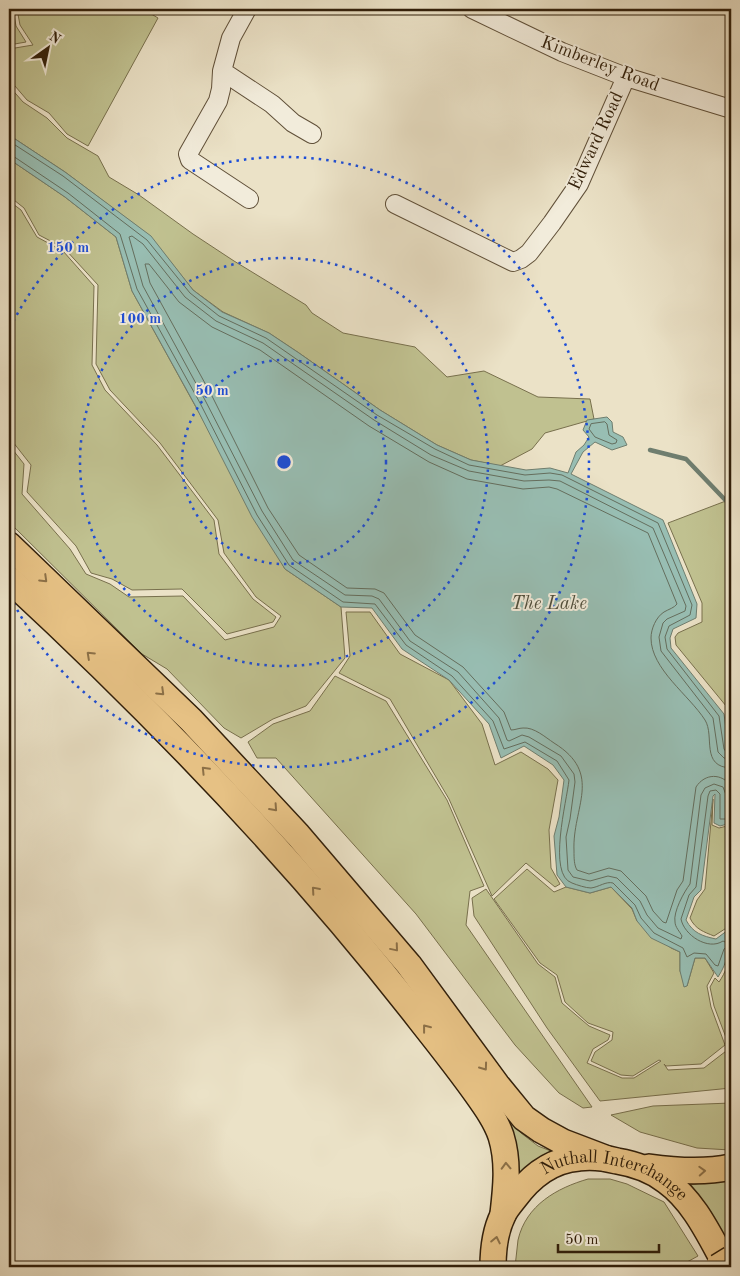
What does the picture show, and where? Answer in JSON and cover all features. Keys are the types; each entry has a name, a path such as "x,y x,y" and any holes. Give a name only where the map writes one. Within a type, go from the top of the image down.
{"highway":[{"path":"9,545 191,720 298,835 409,965 497,1086 524,1118 563,1142 604,1158"},
{"path":"9,579 120,683 215,781 337,916 399,992 469,1083 495,1122 501,1136 506,1157 503,1214"},
{"name":"Nuthall Interchange","path":"493,1267 493,1253 503,1214 529,1181 544,1169 575,1158 604,1158 637,1165 665,1179 691,1203 727,1267"},
{"path":"637,1165 692,1171 717,1170 731,1167"},
{"path":"718,1267 731,1259"}],"street":[{"path":"247,9 231,38 222,71 218,101 188,154 190,160 249,199"},
{"name":"Kimberley Road","path":"472,9 562,52 626,76 731,109"},
{"path":"222,71 272,104 293,123 312,134"},
{"name":"Edward Road","path":"395,204 513,262 522,259 552,223 580,184 626,76"}],"green space":[{"path":"9,9 13,9 16,26 26,42 9,45"},
{"path":"17,9 143,9 158,18 88,146 67,134 49,113 27,100 9,79 9,49 33,45 20,25"},
{"path":"9,86 23,102 47,118 67,138 98,156 109,177 139,195 234,261 306,305 312,313 343,333 415,347 447,377 484,371 538,397 590,399 594,419 545,433 532,449 500,466 471,460 437,445 380,410 269,333 223,312 193,290 150,236 65,172 9,135"},
{"path":"9,159 65,197 116,237 132,291 285,569 341,607 345,658 306,706 273,719 241,738 224,728 167,669 142,654 9,522 9,445 24,464 22,494 70,549 86,574 110,584 129,597 183,596 225,640 274,627 281,616 256,597 224,553 218,520 160,443 110,390 96,364 98,285 64,248 39,235 24,208 9,196"},
{"path":"9,201 21,210 37,237 63,251 94,286 92,365 105,390 157,445 214,520 219,554 253,599 276,617 273,622 227,634 182,589 132,590 112,579 91,573 76,546 27,492 31,465 9,437"},
{"path":"731,499 731,712 676,645 675,637 678,633 702,622 702,603 668,523"},
{"path":"346,612 370,612 400,654 449,680 482,724 495,765 521,752 548,769 558,780 549,830 551,868 560,884 555,887 526,863 492,896 449,799 390,699 339,673 350,656"},
{"path":"335,676 386,701 447,800 484,886 470,891 466,925 592,1107 583,1108 559,1093 515,1045 416,914 276,758 257,758 248,742 273,724 310,711"},
{"path":"713,799 712,825 719,828 731,825 731,925 714,936 697,927 690,918 697,900 705,889"},
{"path":"527,869 554,892 566,887 590,893 611,887 632,909 637,921 671,948 680,952 680,971 687,986 695,958 705,958 714,973 707,986 711,1007 725,1045 701,1064 666,1066 664,1064 668,1070 704,1068 730,1048 714,1006 710,987 715,978 719,982 731,952 731,1088 600,1101 547,1028 474,916 472,898 486,889 538,964 555,977 562,1003 589,1026 610,1035 608,1040 593,1049 587,1063 622,1078 634,1078 661,1061 659,1060 633,1076 621,1075 591,1061 595,1052 612,1040 613,1032 588,1023 565,1002 557,975 540,963 494,899"},
{"path":"406,981 503,1112 521,1133 538,1146 561,1155 514,1185 514,1164 403,986"},
{"path":"731,1103 730,1150 697,1148 640,1132 611,1115 653,1106"},
{"path":"731,1178 731,1235 719,1243 684,1186"},
{"path":"588,1179 610,1179 627,1184 664,1202 698,1256 678,1267 515,1267 518,1240 522,1228 535,1208 554,1193"}],"water":[{"name":"The Lake","path":"9,135 65,172 151,236 193,290 222,312 269,333 380,410 437,445 471,460 526,470 550,468 568,473 576,452 589,437 583,430 587,420 607,417 612,422 613,432 623,437 627,445 612,450 595,442 583,452 571,474 663,520 697,604 696,618 673,629 670,638 671,648 724,714 731,766 731,823 720,826 714,823 715,794 713,796 701,890 694,897 686,920 695,931 711,938 716,939 728,930 728,954 718,977 705,958 695,958 687,986 684,987 680,971 680,952 651,938 637,921 632,908 611,887 590,893 566,887 557,875 554,836 559,817 564,780 553,765 524,746 501,758 489,724 449,680 402,649 372,608 341,607 285,569 252,517 195,405 132,291 116,237 65,197 9,159"}],"waterway":[{"path":"650,450 686,459 731,506"}]}
